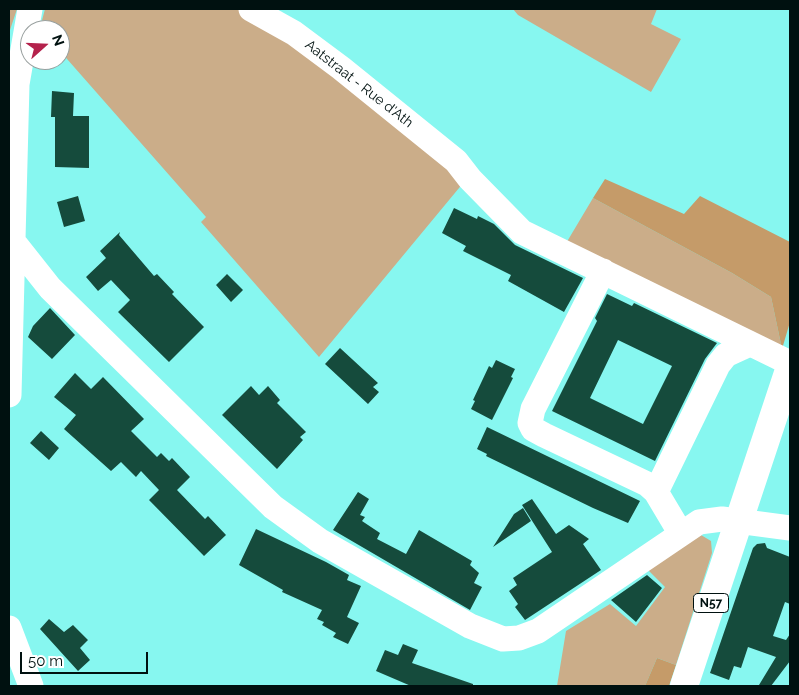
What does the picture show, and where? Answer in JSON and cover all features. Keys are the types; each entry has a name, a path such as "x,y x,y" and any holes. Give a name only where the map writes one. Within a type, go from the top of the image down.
{"main road":[{"name":"N57","path":"684,686 790,367"}],"street":[{"path":"9,395 13,84 30,9"},
{"name":"Aatstraat - Rue d'Ath","path":"252,9 294,33 341,68 466,173 522,232 790,363"},
{"path":"12,240 50,288 273,506 320,541 470,626 503,639 520,638 538,631 699,522 722,519 739,520 790,528"},
{"path":"603,271 533,409 530,422 533,429 544,435 647,484 656,492 682,534"},
{"path":"11,272 50,288"},
{"path":"656,492 718,365 726,355 750,344"},
{"path":"9,628 31,686"}],"shaded area":[{"path":"9,9 17,9 9,33"},
{"path":"45,9 245,9 273,24 464,182 319,357 201,222 206,217 70,62 70,20 42,20"},
{"path":"513,9 657,9 651,24 681,39 651,92 518,15"},
{"path":"605,179 684,214 700,196 790,242 790,322 782,349 771,297 732,273 593,198"},
{"path":"593,198 732,273 771,297 782,349 565,245"},
{"path":"701,535 711,541 712,553 676,665 657,658 645,686 557,686 566,631 610,604 636,626 665,587 648,570"},
{"path":"657,658 676,665 669,686 645,686"}],"building":[{"path":"52,91 74,93 73,116 89,116 89,168 55,167 55,117 51,117"},
{"path":"78,196 85,221 64,227 57,202"},
{"path":"454,208 477,219 478,216 494,224 515,245 583,278 564,312 508,281 511,275 463,251 466,246 442,233"},
{"path":"120,232 119,235 154,276 157,274 174,292 172,294 204,327 169,362 118,312 130,300 111,280 98,291 86,277 106,258 100,251"},
{"path":"227,274 243,290 231,302 216,285"},
{"path":"607,294 632,306 634,303 717,343 705,359 655,461 552,411 597,321 595,318","holes":["618,340 672,366 643,424 590,398"]},
{"path":"50,308 75,335 52,359 28,337 33,326"},
{"path":"340,348 378,383 373,387 379,392 368,404 325,364"},
{"path":"496,360 515,369 511,377 513,378 492,420 471,409 475,401 473,400 489,366 492,368"},
{"path":"75,373 91,389 103,377 144,419 131,431 157,457 161,453 169,461 172,458 190,477 177,490 205,519 208,516 226,535 204,556 149,500 159,490 141,471 136,477 121,462 111,471 64,429 76,415 54,397"},
{"path":"251,386 259,395 268,386 280,400 277,403 306,432 300,437 303,440 277,469 222,415"},
{"path":"487,427 640,501 628,523 486,456 487,454 477,449"},
{"path":"41,431 59,448 49,460 30,443"},
{"path":"358,492 369,499 360,515 365,517 362,521 380,533 377,539 406,554 419,530 472,561 470,565 479,573 474,583 482,587 470,610 333,530"},
{"path":"532,499 556,534 569,525 589,539 583,544 601,570 525,620 515,607 518,604 509,591 517,585 513,578 552,552 522,505"},
{"path":"523,508 531,521 493,547 514,514"},
{"path":"256,529 326,562 349,575 347,580 361,586 347,617 359,623 348,644 333,637 336,633 322,625 324,622 317,619 322,610 282,592 283,590 239,565"},
{"path":"765,543 767,548 790,557 790,604 785,602 773,636 786,640 790,634 790,661 771,686 759,685 776,657 748,647 741,668 734,666 729,680 710,673 753,548 757,544"},
{"path":"647,575 662,588 636,622 611,600"},
{"path":"49,619 64,632 73,625 88,640 80,648 90,660 78,671 40,629"},
{"path":"403,644 418,650 412,663 473,684 473,686 411,686 376,671 385,650 398,655"}]}
